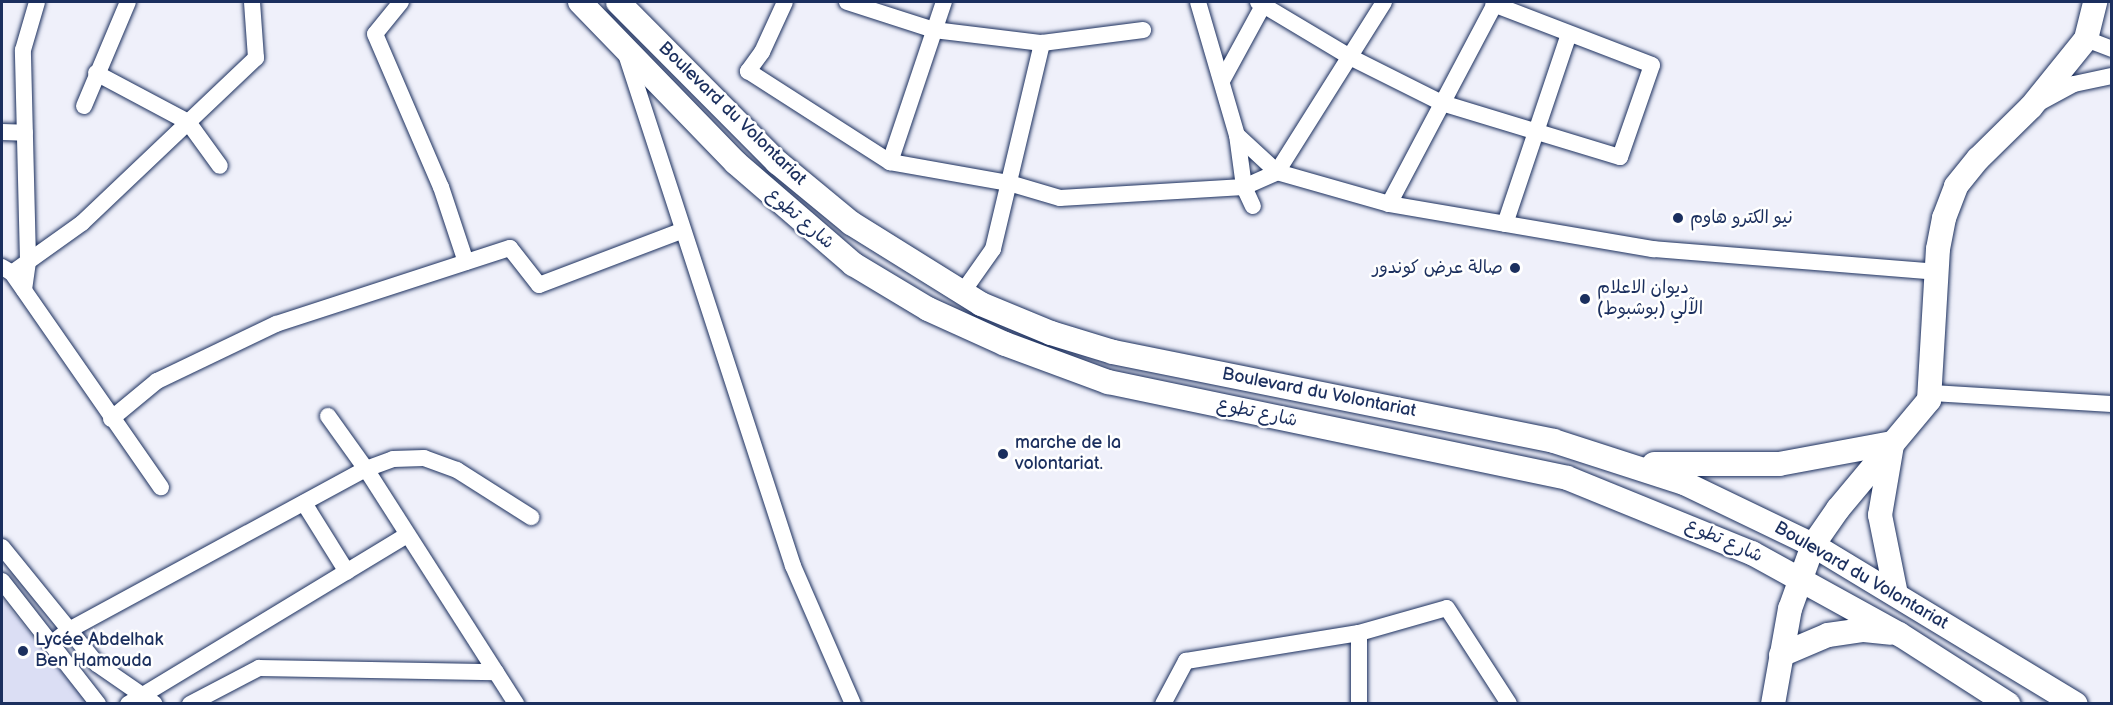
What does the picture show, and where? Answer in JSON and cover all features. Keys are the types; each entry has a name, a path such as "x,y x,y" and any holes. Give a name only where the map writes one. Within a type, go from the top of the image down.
{"main road":[{"name":"شارع تطوع","path":"580,2 736,163 853,264 927,309 1005,344 1108,382 1568,478 1667,515 1798,577 1899,634 2008,703"},
{"name":"Boulevard du Volontariat","path":"618,2 777,162 850,224 962,293 1051,333 1113,352 1554,441 1684,483 1813,545 2076,704"},
{"path":"1773,704 1798,577 1813,545 1892,443 1921,413 1932,393 1937,272 1944,218 1956,186 1978,159 2031,107 2086,39 2096,2"},
{"path":"1623,462 1692,466 1779,464 1892,443"},
{"path":"1892,443 1880,515 1896,594"},
{"path":"1781,655 1828,634 1864,630 1899,634"},
{"path":"2008,703 2024,673"}],"street":[{"path":"24,290 28,261 23,50 37,2"},
{"path":"84,106 96,73 128,2"},
{"path":"161,487 111,419 24,290 7,270 28,261 82,223 256,58 252,2"},
{"path":"401,2 375,34 441,188 466,262"},
{"path":"785,2 762,52 748,71 890,162 1010,183 1060,198 1244,187 1277,172 1384,2"},
{"path":"847,2 934,30 1042,43 1143,30"},
{"path":"890,162 944,2"},
{"path":"1198,2 1237,135 1244,187 1253,206"},
{"path":"1222,79 1262,2 1350,57 1442,103 1620,157 1652,65 1495,3 1442,103 1389,204"},
{"path":"1504,224 1533,131 1569,33"},
{"path":"2086,39 2112,49"},
{"path":"962,293 993,249 1042,43"},
{"path":"624,47 681,231 793,566 853,704"},
{"path":"96,73 189,122 220,166"},
{"path":"2031,107 2074,84 2112,76"},
{"path":"2,132 25,132"},
{"path":"1237,135 1277,172 1389,204 1653,249 1937,272"},
{"path":"111,419 157,381 276,324 510,248 539,285 681,231"},
{"path":"1932,393 2112,404"},
{"path":"328,416 366,469 516,704"},
{"path":"51,644 69,630 304,502 366,469 393,459 424,458 457,470 531,517"},
{"path":"304,502 347,572"},
{"path":"128,704 142,692 407,535"},
{"path":"2,547 97,664 142,692 155,704"},
{"path":"2,582 98,704"},
{"path":"1163,704 1186,661 1359,633 1447,608 1509,704"},
{"path":"1359,633 1359,704"},
{"path":"190,704 259,668 496,672"}],"shaded area":[{"name":"Lycée Abdelhak Ben Hamouda","path":"2,599 87,703 2,703"}],"place":[{"name":"نيو الكترو هاوم","path":"1678,218"},
{"name":"صالة عرض كوندور","path":"1515,268"},
{"name":"ديوان الاعلام الآلي (بوشبوط)","path":"1585,299"},
{"name":"marche de la volontariat.","path":"1003,454"},
{"name":"Lycée Abdelhak Ben Hamouda","path":"23,651"}]}
